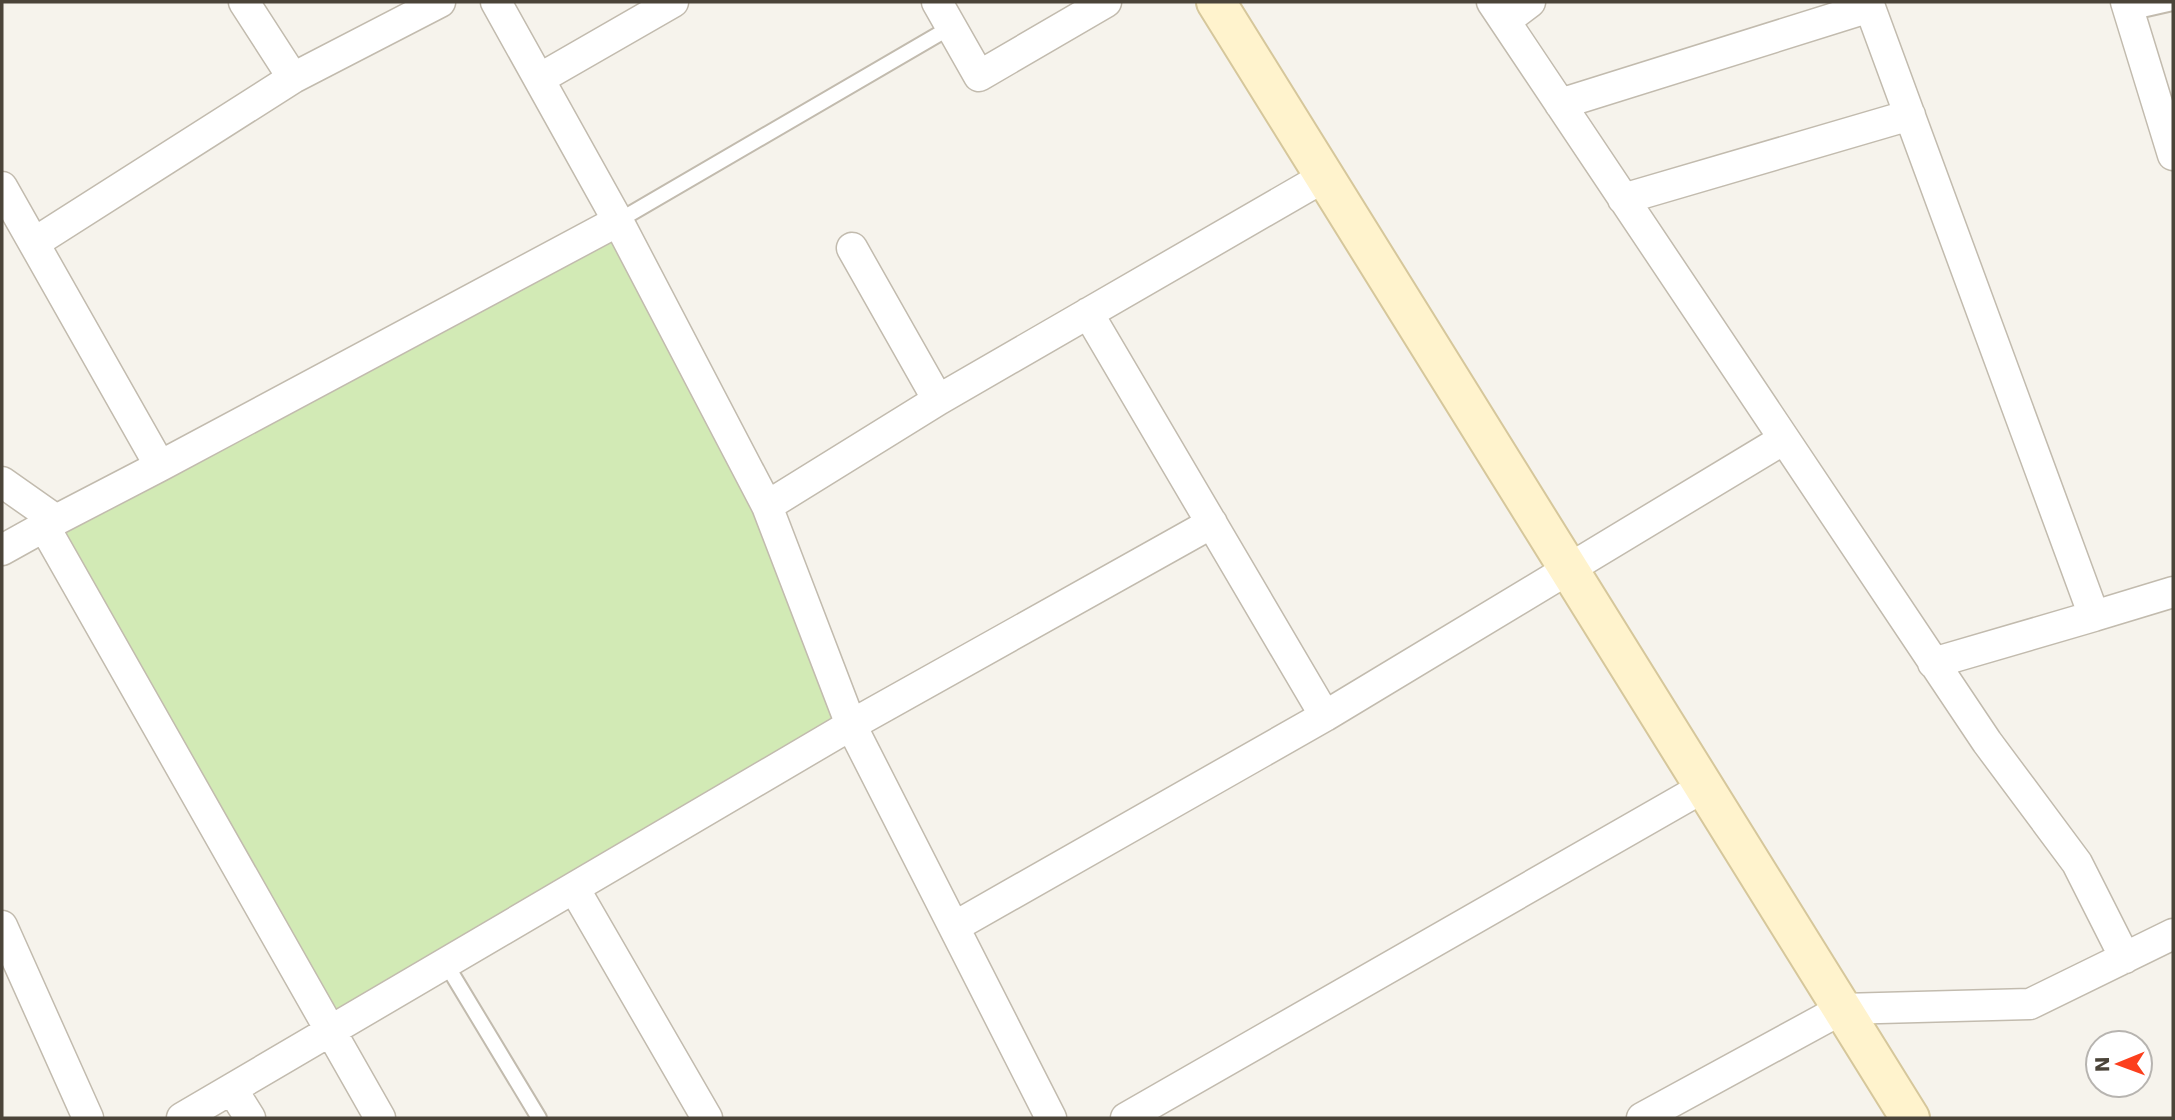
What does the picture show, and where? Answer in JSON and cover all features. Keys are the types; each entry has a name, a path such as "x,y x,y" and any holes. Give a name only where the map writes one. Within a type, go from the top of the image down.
{"street":[{"path":"244,2 293,78"},
{"path":"34,243 293,78 440,2"},
{"path":"496,2 618,221 767,506 851,725 1051,1118"},
{"path":"539,79 673,2"},
{"path":"944,14 979,76 1106,2"},
{"path":"1216,2 1910,1118"},
{"path":"1530,2 1499,12 1933,663 1987,742 2077,863 2125,958"},
{"path":"1560,104 1869,4 2094,616"},
{"path":"2128,7 2173,155"},
{"path":"1623,199 1910,115"},
{"path":"767,506 938,400 1324,177"},
{"path":"2,187 160,466"},
{"path":"2,550 618,221"},
{"path":"852,248 938,400"},
{"path":"1088,313 1325,716"},
{"path":"954,927 1325,716 1784,439"},
{"path":"2,482 50,523 380,1118"},
{"path":"182,1118 851,725 1212,523"},
{"path":"1933,663 2173,592"},
{"path":"1126,1118 1704,787"},
{"path":"574,888 707,1118"},
{"path":"2,926 88,1118"},
{"path":"1642,1118 1842,1009 2030,1004 2173,934"},
{"path":"232,1089 250,1118"}],"lane":[{"path":"2128,7 2173,4"},
{"path":"618,221 944,14"},
{"path":"446,964 539,1118"}],"green space":[{"path":"618,221 851,725 331,1031 44,526"}]}
